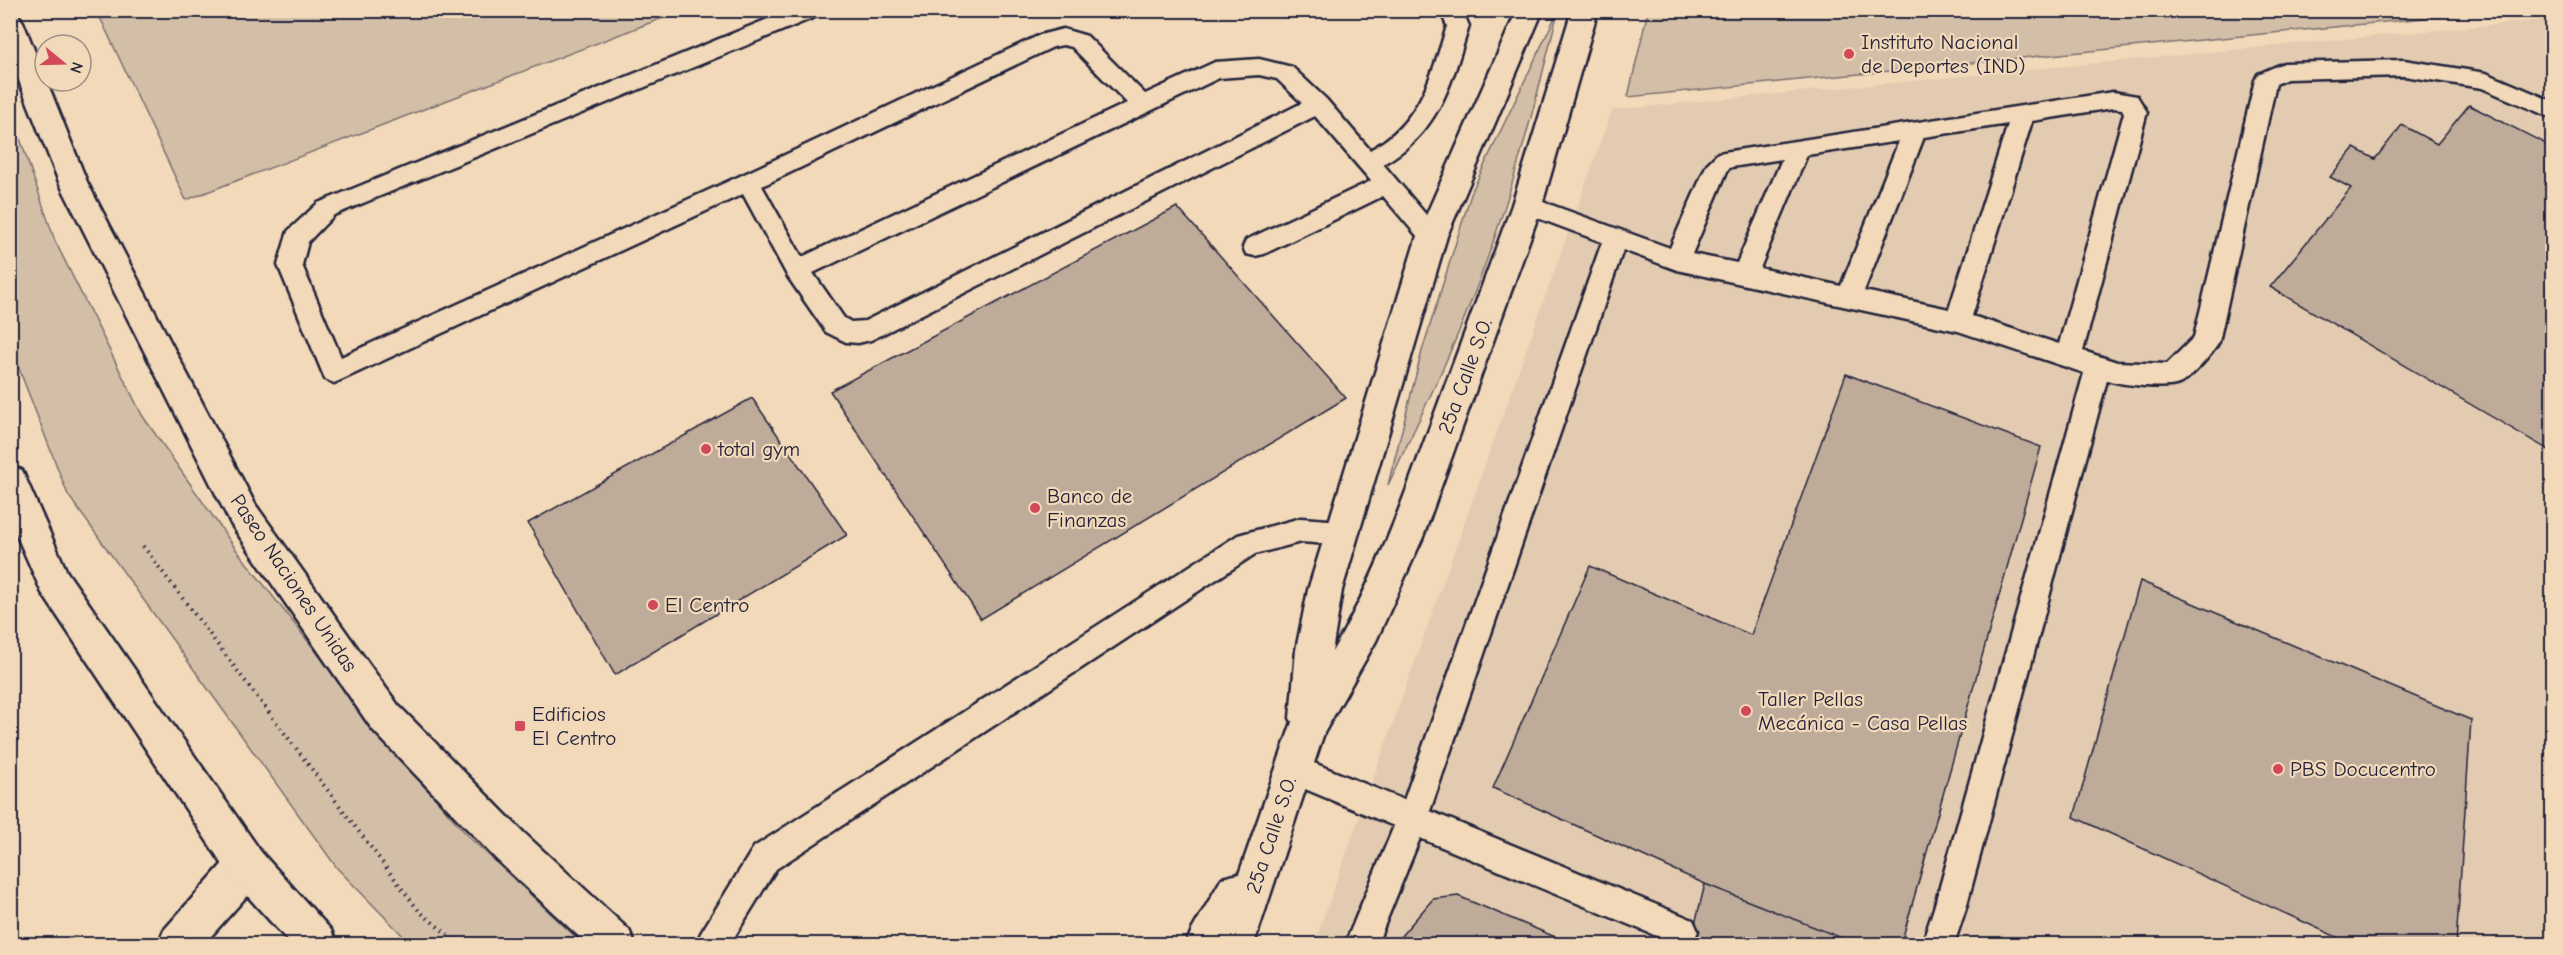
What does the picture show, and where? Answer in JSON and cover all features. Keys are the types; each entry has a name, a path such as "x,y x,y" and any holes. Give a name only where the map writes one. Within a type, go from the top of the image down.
{"street":[{"name":"25a Calle S.O.","path":"1308,726 1314,650 1325,590 1432,236 1530,10"},
{"name":"25a Calle S.O.","path":"1234,945 1308,726 1364,630 1406,537 1527,206 1585,10"},
{"name":"Paseo Naciones Unidas","path":"10,22 73,182 243,514 385,717 510,846 615,945"},
{"path":"10,480 54,582 247,866 317,945"},
{"path":"1206,945 1274,829"},
{"path":"178,945 247,866"}],"lane":[{"path":"1367,162 1400,142 1415,128 1448,59 1458,26 1451,10"},
{"path":"800,12 326,209 297,238 290,265 333,372 748,182 1048,40 1064,37 1079,42 1142,104"},
{"path":"797,270 1215,70 1259,67 1284,73 1318,105 1385,185 1432,236"},
{"path":"1527,206 1677,260 1958,321 2117,373 2173,375 2206,342 2266,80 2284,71 2403,68 2486,81 2553,110"},
{"path":"1677,260 1719,164 1726,159 2113,100 2129,102 2136,112 2068,358"},
{"path":"748,182 797,270 835,325 846,332 858,333 871,330 1318,105"},
{"path":"1958,321 2023,113"},
{"path":"1849,298 1915,130"},
{"path":"1745,274 1798,148"},
{"path":"1255,247 1385,185"},
{"path":"1361,945 1412,820 1615,239"},
{"path":"1938,945 2098,367"},
{"path":"712,945 765,858 1248,544 1301,530 1342,533"},
{"path":"1292,769 1682,931"}],"path":[{"path":"143,546 419,911 459,945"}],"shaded area":[{"name":"Instituto Nacional de Deportes (IND)","path":"1648,10 2495,11 1628,97"},
{"path":"97,11 681,11 186,200"},
{"path":"1558,11 1521,154 1487,259 1433,390 1388,485 1422,351 1472,191"},
{"path":"2552,19 2552,944 1314,944 1612,110"},
{"path":"10,109 55,241 142,415 235,548 397,755 469,837 583,944 411,944 337,868 68,495 11,348"}],"building":[{"path":"2469,105 2552,147 2552,452 2270,287 2351,188 2330,177 2354,148 2375,159 2402,125 2437,144"},
{"name":"Banco de Finanzas","path":"1177,207 1346,398 981,619 830,391"},
{"name":"Taller Pellas Mecánica - Casa Pellas","path":"1846,374 2041,447 1901,944 1857,944 1705,884 1493,788 1590,566 1751,635"},
{"name":"El Centro","path":"752,398 847,535 615,675 528,523"},
{"name":"PBS Docucentro","path":"2140,581 2471,720 2456,944 2352,944 2074,817"},
{"path":"1705,884 1837,936 1835,944 1690,944"},
{"path":"1458,896 1572,944 1394,944 1433,899"}],"place":[{"name":"Instituto Nacional de Deportes (IND)","path":"1849,54"},
{"name":"total gym","path":"706,449"},
{"name":"Banco de Finanzas","path":"1035,508"},
{"name":"El Centro","path":"653,605"},
{"name":"Taller Pellas Mecánica - Casa Pellas","path":"1746,711"},
{"name":"Edificios El Centro","path":"520,726"},
{"name":"PBS Docucentro","path":"2278,769"}]}
